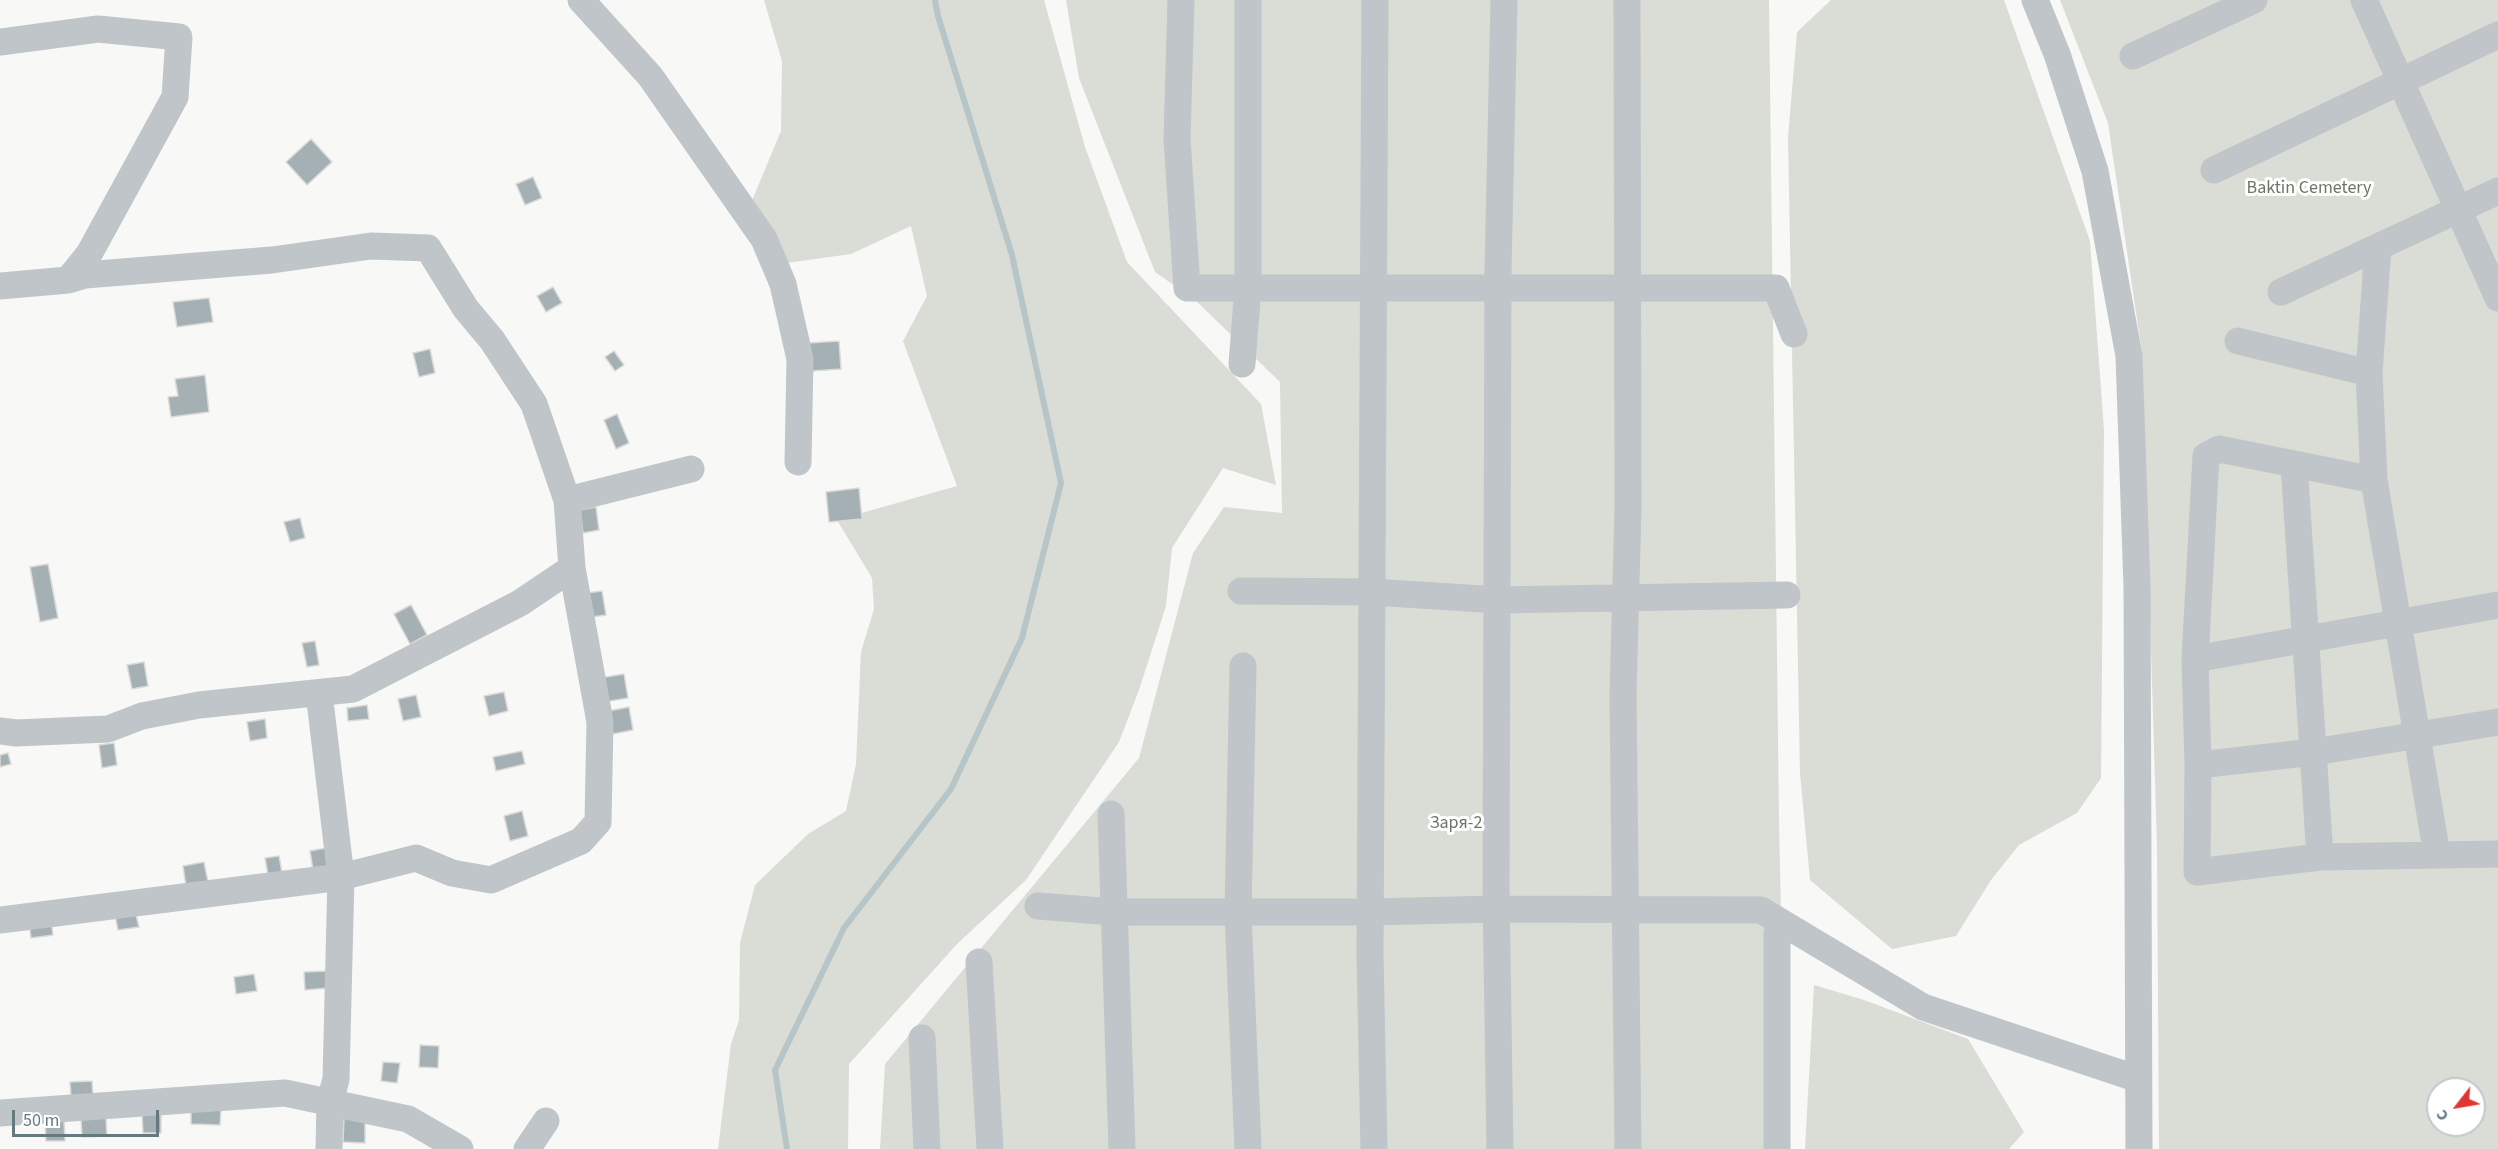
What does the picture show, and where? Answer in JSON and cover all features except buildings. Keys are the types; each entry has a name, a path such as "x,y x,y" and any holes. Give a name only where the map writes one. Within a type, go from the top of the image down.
{"street":[{"path":"581,0 650,76 764,239 783,284 800,359 798,462"},
{"path":"1181,0 1177,139 1187,288 1248,286 1628,290 1776,288 1794,334"},
{"path":"1242,364 1248,286 1248,0"},
{"path":"1374,1149 1370,912 1375,0"},
{"path":"1500,1149 1496,909 1498,288 1504,0"},
{"path":"1627,0 1628,290 1623,694 1628,1149"},
{"path":"2035,0 2057,54 2095,171 2129,356 2137,587 2139,1149"},
{"path":"2133,56 2254,0"},
{"path":"2364,0 2498,297"},
{"path":"0,42 98,29 179,37 175,97 89,254 68,280"},
{"path":"2214,170 2498,34"},
{"path":"2281,292 2498,191"},
{"path":"0,286 68,280 85,275 272,260 371,246 428,248 466,309 492,340 534,404 567,500 572,568 600,722 598,822 581,841 491,880 452,873 416,858 340,877 0,920"},
{"path":"2378,247 2369,373 2374,480 2437,855"},
{"path":"2238,341 2369,373"},
{"path":"2374,480 2219,449 2206,456 2195,659 2198,765 2197,872 2320,857 2498,854"},
{"path":"2294,464 2320,857"},
{"path":"567,500 692,468"},
{"path":"0,731 16,733 108,729 142,716 199,705 353,688 520,603 572,568"},
{"path":"1241,591 1373,592 1498,600 1787,595"},
{"path":"2195,659 2498,605"},
{"path":"1243,666 1238,913 1248,1149"},
{"path":"319,693 340,877 336,1079 330,1102 329,1149"},
{"path":"2198,765 2314,752 2498,722"},
{"path":"1111,814 1122,1149"},
{"path":"1038,906 1114,912 1238,913 1496,909 1761,910 1923,1007 2138,1079"},
{"path":"1777,1149 1777,934 1780,922"},
{"path":"979,962 990,1149"},
{"path":"922,1038 927,1149"},
{"path":"0,1113 285,1093 408,1119 460,1149"},
{"path":"526,1149 546,1121"}],"green space":[{"path":"764,0 1044,0 1085,147 1127,262 1261,404 1276,485 1223,468 1172,548 1166,606 1139,690 1119,742 1026,880 957,944 849,1064 848,1149 718,1149 731,1044 739,1020 740,943 755,885 808,834 846,811 856,764 861,652 874,609 872,578 837,520 957,486 903,341 927,296 911,226 851,254 765,266 751,203 781,131 782,61"},
{"name":"Заря-2","path":"1066,0 1769,0 1779,822 1786,1149 880,1149 885,1064 1139,758 1193,553 1224,507 1282,513 1280,382 1194,299 1155,272 1079,78"},
{"path":"1831,0 2004,0 2090,241 2104,430 2101,778 2077,813 2019,845 1991,880 1956,936 1892,949 1810,880 1800,773 1788,137 1797,32"},
{"name":"Baktin Cemetery","path":"2060,0 2498,0 2498,1149 2159,1149 2157,847 2142,353 2108,123"},
{"path":"1814,985 1864,1000 1968,1039 2024,1132 2009,1149 1805,1149"}],"waterway":[{"path":"787,1149 775,1070 844,928 951,789 1022,638 1061,483 1012,255 935,0"}]}
